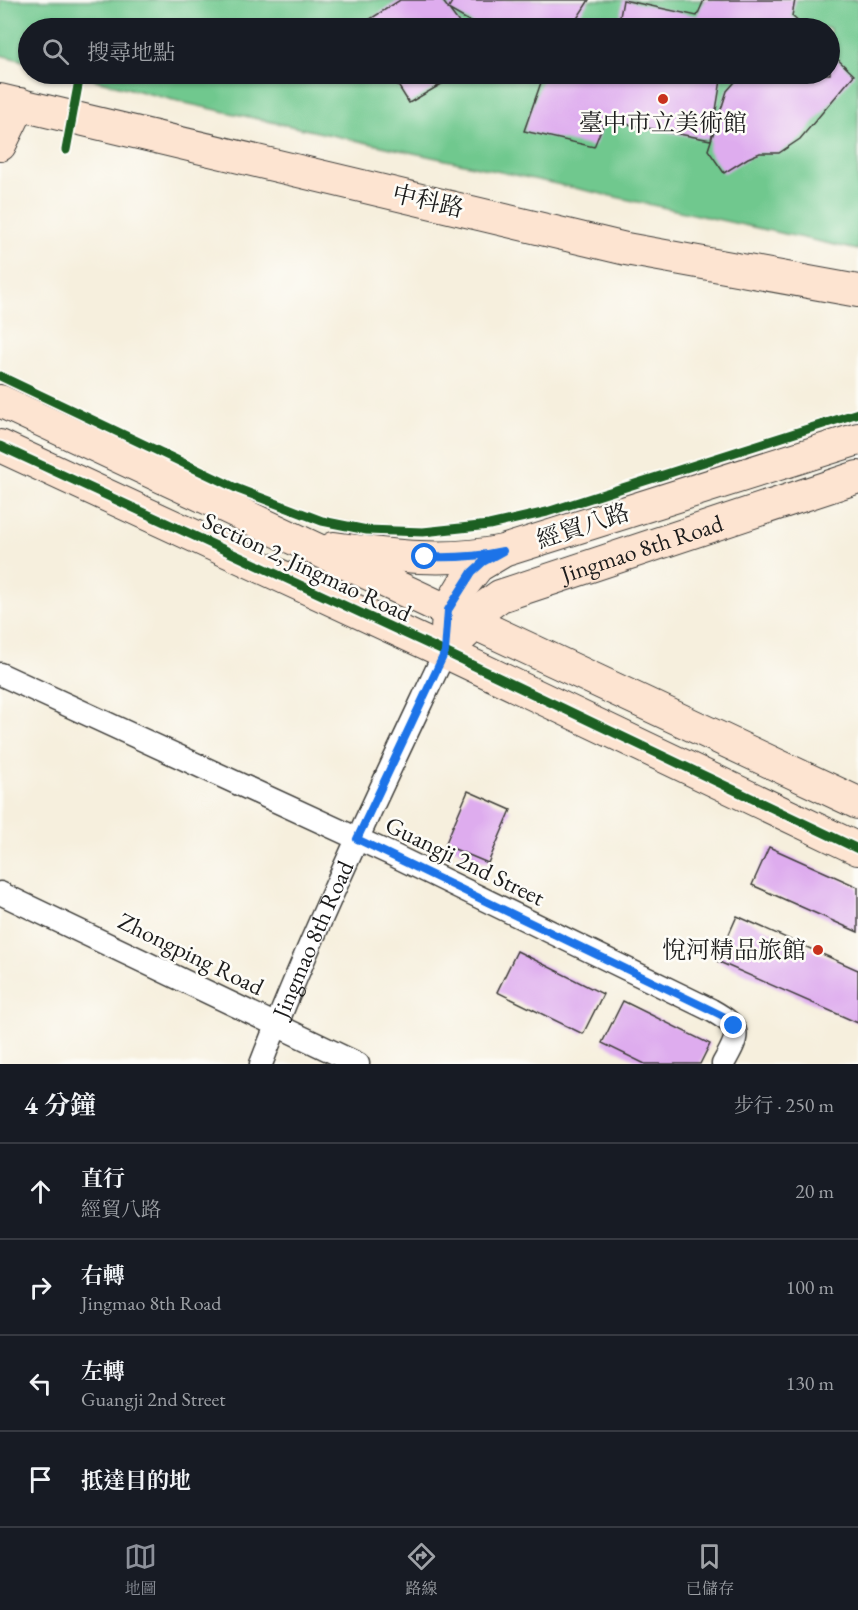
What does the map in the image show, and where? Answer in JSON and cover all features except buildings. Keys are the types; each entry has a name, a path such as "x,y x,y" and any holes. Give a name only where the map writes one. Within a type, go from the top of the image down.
{"street":[{"path":"0,145 10,102"},
{"name":"中科路","path":"10,102 626,249 858,291"},
{"name":"Section 2, Jingmao Road","path":"0,401 858,803"},
{"name":"經貿八路","path":"300,543 417,557 480,556 503,551 858,439"},
{"name":"Section 2, Jingmao Road","path":"0,446 445,652 858,849"},
{"name":"Jingmao 8th Road","path":"462,617 485,607 500,596 858,477"},
{"name":"Jingmao 8th Road","path":"261,1064 357,839 462,617 472,572 483,562 503,551"},
{"name":"Guangji 2nd Street","path":"0,674 357,839 725,1017 734,1026 736,1034 734,1044 723,1064"},
{"name":"Zhongping Road","path":"0,893 358,1064"}],"green space":[{"path":"0,0 858,0 858,250 185,103 111,84 840,84 840,18 18,18 18,60 0,55"}],"cycle path":[{"path":"66,150 78,84"},
{"path":"0,376 238,489 322,521 367,530 423,532 489,525 547,512 858,413"},
{"path":"0,446 445,652 858,849"}],"place":[{"name":"臺中市立美術館","path":"663,99"},
{"name":"悅河精品旅館","path":"818,950"}],"route":[{"path":"425,557 480,556 503,551 483,562 472,572 448,610 445,652 357,839 711,1010 725,1017 734,1026"}]}
